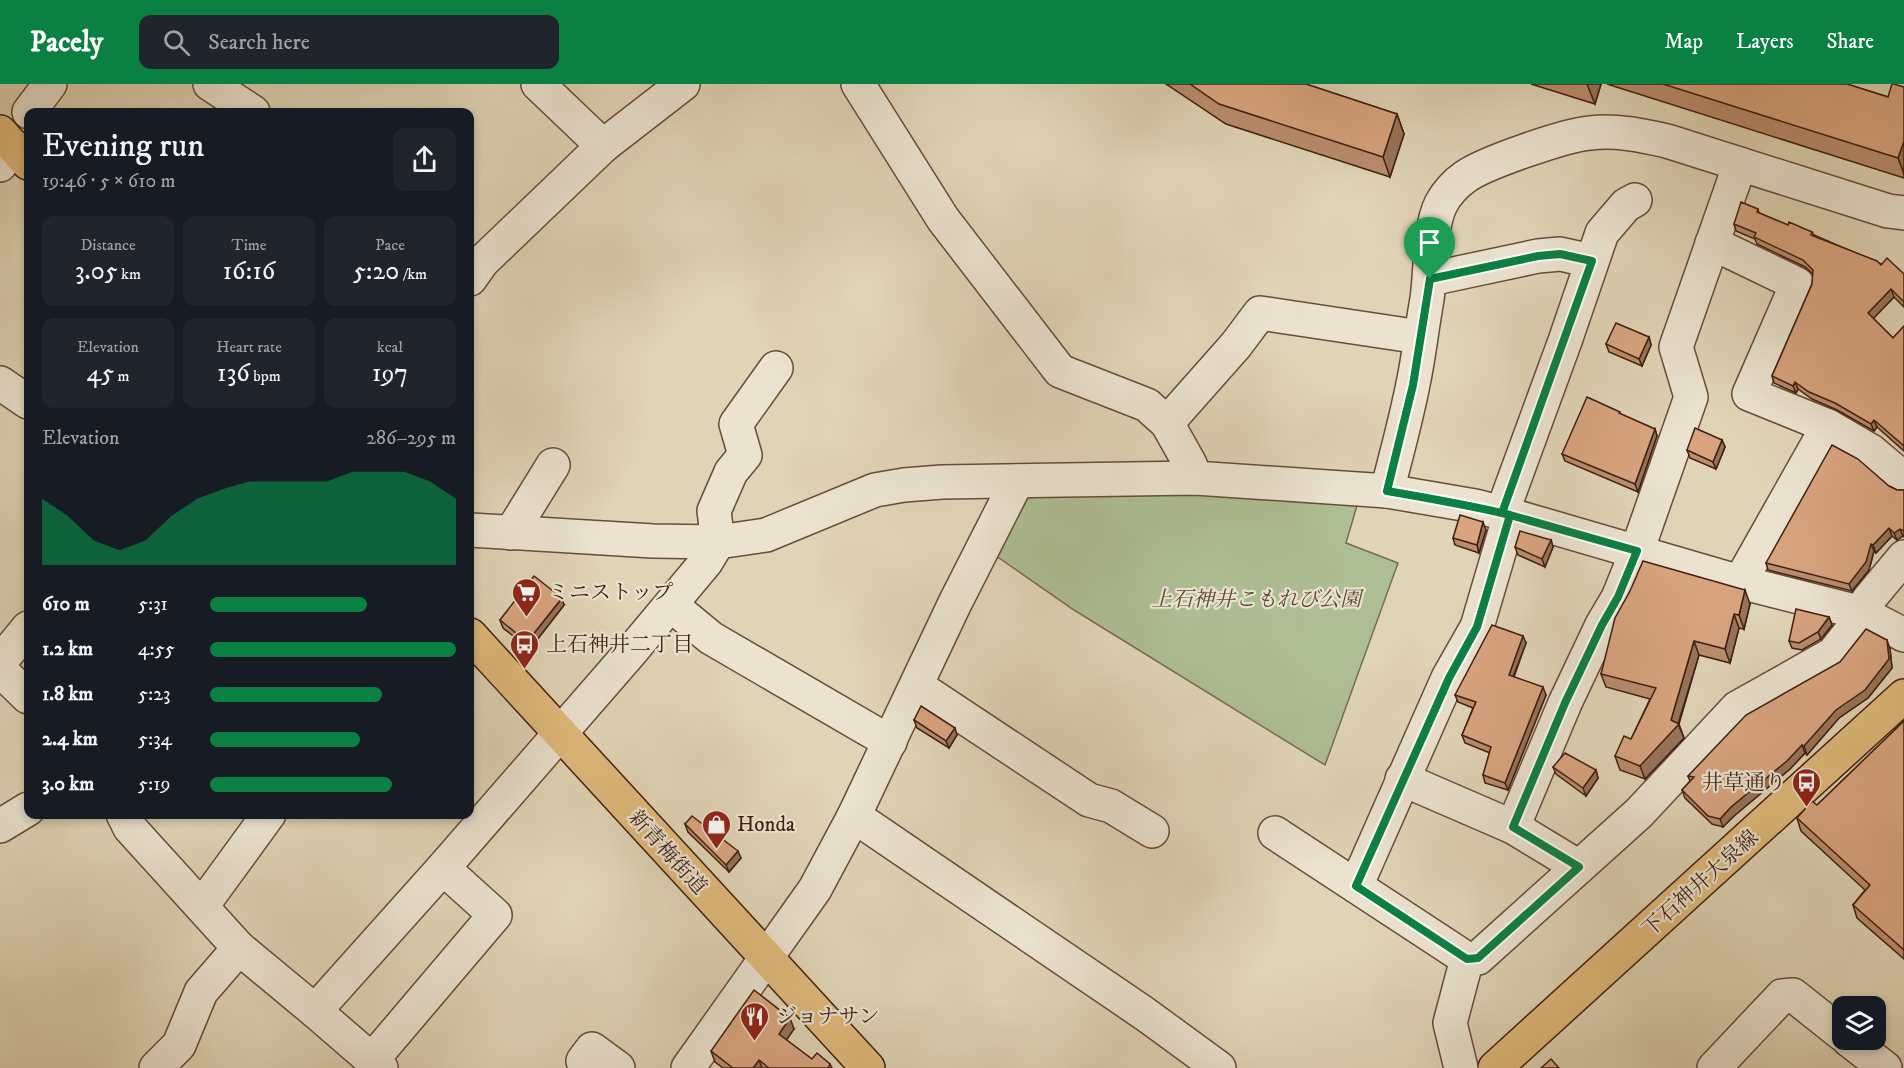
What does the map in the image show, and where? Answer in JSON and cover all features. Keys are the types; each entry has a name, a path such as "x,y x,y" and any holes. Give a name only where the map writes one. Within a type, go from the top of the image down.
{"main road":[{"name":"新青梅街道","path":"474,639 868,1068"},
{"name":"下石神井大泉線","path":"1495,1068 1904,696"}],"street":[{"path":"33,108 50,84"},
{"path":"210,84 247,108"},
{"path":"538,84 603,146"},
{"path":"474,265 603,146 683,84"},
{"path":"858,84 943,219 1060,371 1147,405 1167,423 1190,464 1195,478"},
{"path":"10,149 24,122"},
{"path":"1387,491 1413,385 1430,279 1435,220 1442,203 1465,176 1496,162 1568,138 1588,133 1611,132 1666,141 1888,211 1904,213"},
{"path":"1513,827 1565,703 1618,597 1637,551 1691,397 1676,347 1740,164"},
{"path":"1356,886 1449,678 1477,627 1506,514 1602,233 1626,205 1635,200"},
{"path":"1712,243 1797,284 1749,394 1828,426 1871,451 1904,479"},
{"path":"1430,279 1538,256 1560,254 1592,261"},
{"path":"1167,423 1236,345 1260,313 1420,337"},
{"path":"315,1011 443,868 706,562 718,542 714,511 731,472 745,455 736,424 776,368"},
{"path":"0,383 24,399"},
{"path":"1740,582 1828,426"},
{"path":"511,533 553,465"},
{"path":"474,530 653,541 718,542 766,535 875,490 942,482 1195,478 1387,491 1475,506 1740,582 1862,613 1904,635"},
{"path":"688,1068 815,889 854,816 1017,481"},
{"path":"1275,833 1467,959 1478,958 1639,813 1737,708 1833,654 1852,630 1869,599 1904,557"},
{"path":"671,605 711,638 890,742"},
{"path":"0,662 24,633"},
{"path":"0,670 24,693"},
{"path":"917,686 1089,800 1111,806 1152,831"},
{"path":"1402,779 1513,827 1579,867"},
{"path":"0,826 24,811"},
{"path":"854,816 1145,1014 1219,1068"},
{"path":"131,819 201,906 239,948 376,1064 495,915 443,868"},
{"path":"201,906 265,819"},
{"path":"156,1068 180,1045 201,992 239,948"},
{"path":"1461,1068 1450,1023 1467,959"},
{"path":"1714,1068 1782,996 1793,995 1832,1026"},
{"path":"583,1061 592,1049 618,1068"},
{"path":"1862,1050 1885,1068"}],"green space":[{"name":"上石神井こもれび公園","path":"1191,487 1358,502 1346,543 1398,563 1325,765 1074,610 989,551 1024,489"}],"building":[{"path":"1190,84 1306,84 1397,114 1383,157 1219,104"},
{"path":"1663,84 1847,84 1888,97 1892,84 1894,84 1904,87 1904,141 1898,158"},
{"path":"1741,202 1758,209 1757,212 1788,225 1789,222 1812,232 1811,235 1877,261 1881,265 1887,258 1904,274 1904,302 1891,289 1868,313 1893,338 1904,326 1904,446 1874,420 1871,424 1835,403 1809,392 1795,382 1793,386 1772,376 1812,284 1813,270 1803,260 1754,237 1756,233 1734,224"},
{"path":"1616,323 1649,337 1639,359 1606,344"},
{"path":"1587,397 1655,429 1635,484 1562,454"},
{"path":"1695,428 1722,440 1713,462 1687,450"},
{"path":"1832,445 1858,459 1889,486 1897,490 1904,490 1904,531 1900,529 1894,533 1889,528 1873,545 1871,544 1866,562 1849,584 1766,563"},
{"path":"1460,515 1483,522 1477,545 1453,538"},
{"path":"1520,531 1551,540 1542,559 1515,547"},
{"path":"1643,561 1745,590 1739,615 1734,614 1725,649 1694,641 1671,720 1679,724 1640,766 1615,756 1624,736 1631,739 1656,688 1601,674 1615,618"},
{"path":"534,576 562,598 527,642 500,620"},
{"path":"1796,609 1829,617 1818,632 1799,643 1789,641"},
{"path":"1492,625 1523,636 1509,675 1543,687 1505,783 1483,775 1491,747 1462,735 1476,702 1455,695"},
{"path":"1866,629 1887,640 1889,659 1865,690 1836,710 1804,746 1802,745 1787,761 1731,807 1720,819 1708,816 1682,790 1694,777 1688,776 1746,715 1840,662"},
{"path":"921,706 955,728 946,741 914,720"},
{"path":"1904,721 1904,950 1853,905 1870,885 1797,818 1812,801 1817,805"},
{"path":"1565,753 1596,770 1583,788 1553,767"},
{"path":"692,816 738,851 726,865 685,824"},
{"path":"754,990 790,1018 779,1034 812,1059 817,1053 830,1064 828,1068 769,1068 759,1060 753,1068 733,1068 711,1051"},
{"path":"1551,1059 1559,1068 1541,1068"}],"place":[{"name":"ミニストップ","path":"527,618"},
{"name":"上石神井二丁目","path":"525,670"},
{"name":"井草通り","path":"1807,808"},
{"name":"Honda","path":"716,850"},
{"name":"ジョナサン","path":"755,1042"}],"route":[{"path":"1430,279 1413,385 1387,491 1475,506 1502,513 1510,515 1477,627 1449,678 1356,886 1467,959 1478,958 1579,867 1513,827 1565,703 1618,597 1637,551 1510,515 1502,513 1592,261 1560,254 1538,256 1430,279"}]}
